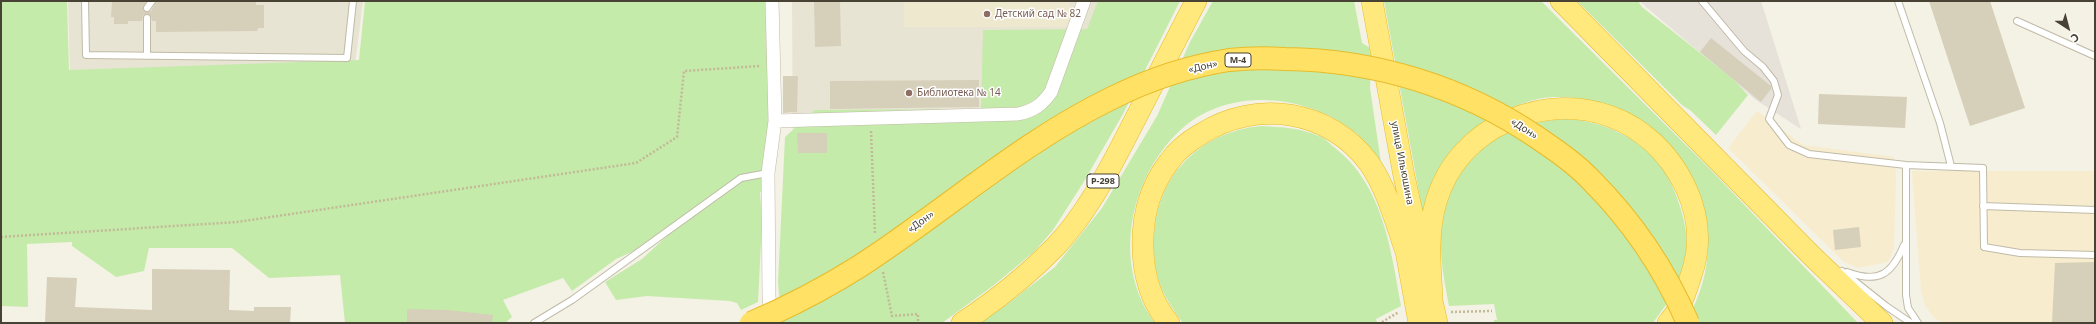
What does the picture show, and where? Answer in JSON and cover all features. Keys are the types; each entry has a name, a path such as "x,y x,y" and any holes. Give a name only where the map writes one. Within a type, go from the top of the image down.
{"highway":[{"name":"Р-298","path":"962,323 987,306 1030,270 1056,245 1077,219 1105,177 1196,1"},
{"name":"улица Ильюшина","path":"1363,1 1393,169 1405,249 1427,318"},
{"name":"улица Ильюшина","path":"1372,1 1404,176 1432,295 1427,318"},
{"path":"1562,1 1812,256 1882,323"},
{"name":"«Дон»","path":"751,323 800,300 863,264 1004,163 1067,121 1114,96 1168,76 1230,60 1256,58 1311,59 1361,65 1434,84 1468,97 1498,112 1558,151 1590,178 1614,204 1658,264 1676,294 1688,323"},
{"path":"1432,295 1429,246 1431,222 1442,185 1460,155 1494,127 1529,112 1545,109 1568,108 1590,110 1628,124 1647,136 1667,156 1688,192 1697,229 1696,258 1688,287 1674,317 1668,323"},
{"path":"1169,323 1158,307 1146,275 1143,258 1143,228 1148,202 1161,173 1181,148 1207,130 1237,117 1256,113 1271,113 1305,118 1322,124 1346,140 1368,163 1381,184 1405,249"}],"street":[{"path":"772,1 775,121 768,174 769,296 772,323"},
{"path":"775,121 1018,114 1030,112 1043,103 1051,92 1084,1"}],"lane":[{"path":"85,1 86,55 347,58 354,1"},
{"path":"147,8 152,1"},
{"path":"1702,1 1744,50 1763,67 1774,81 1778,95 1769,118 1789,145 1809,154 1906,165 1983,168 1984,247 2020,253 2095,255"},
{"path":"1898,1 1940,123 1951,166"},
{"path":"147,18 147,56"},
{"path":"2017,21 2095,56"},
{"path":"1683,124 1738,172 1788,221"},
{"path":"1906,165 1906,295 1908,308 1918,323"},
{"path":"534,323 572,300 741,178 768,174"},
{"path":"1983,206 2095,210"},
{"path":"1840,270 1862,276 1876,277 1884,274 1898,260 1905,241"},
{"path":"1835,264 1840,270 1886,306 1911,323"}],"path":[{"path":"1,236 237,222 636,163 677,137 684,71 760,66"},
{"path":"871,119 876,239"},
{"path":"882,270 892,316 918,314 918,323"},
{"path":"1382,322 1492,311"}],"shaded area":[{"path":"68,1 363,1 355,65 70,73"},
{"path":"792,1 1177,1 979,147 793,160"},
{"name":"Детский сад № 82","path":"904,1 1070,1 1070,27 904,27"},
{"path":"1639,1 1761,1 1801,129 1756,100"},
{"path":"1757,111 1803,145 1894,157 1896,173 1894,247 1888,262 1858,268 1844,262 1728,148"},
{"path":"1912,171 2095,171 2095,323 1944,323 1934,318 1925,305 1921,291"}],"green space":[{"path":"1,1 67,1 69,70 359,60 365,1 765,1 770,110 763,191 760,192 762,222 758,302 741,310 737,303 730,301 647,296 616,300 605,282 642,259 667,236 616,259 572,291 563,278 503,300 512,317 505,323 345,323 340,275 269,278 232,248 149,248 144,271 116,277 72,246 72,242 27,244 28,307 3,306 1,308"},
{"path":"1098,1 1180,1 1123,114 1083,183 1053,230 1035,251 994,285 942,323 782,323 778,283 785,137 815,110 981,109 983,30 1087,29"},
{"path":"1213,1 1354,1 1362,43 1372,49 1370,88 1381,163 1360,136 1337,120 1317,110 1271,100 1248,101 1226,105 1204,113 1185,126 1166,145 1151,168 1139,193 1132,220 1130,247 1133,274 1141,299 1155,323 980,323 1009,303 1055,267 1102,208 1157,116 1190,42"},
{"path":"1384,1 1541,1 1707,166 1858,323 1685,323 1703,284 1708,244 1703,205 1688,170 1664,140 1632,116 1595,101 1552,97 1538,99 1511,108 1483,123 1470,132 1448,155 1433,182 1423,214"},
{"path":"1577,1 1638,1 1642,7 1733,79 1748,95 1716,135 1690,110 1683,106"},
{"path":"1567,119 1580,120 1616,131 1639,144 1660,163 1674,190 1679,202 1685,227 1687,252 1685,264 1676,288 1653,323 1494,323 1494,320 1497,320 1494,304 1449,306 1442,259 1441,224 1447,198 1458,176 1479,151 1505,134 1534,123"},
{"path":"1261,126 1299,130 1323,138 1351,163 1364,180 1374,199 1382,220 1393,263 1401,306 1376,319 1377,323 1183,323 1167,299 1160,284 1154,258 1156,218 1162,197 1184,162 1200,148 1218,138 1238,130"}],"building":[{"path":"112,1 146,2 143,8 147,12 151,11 156,2 161,1 256,1 256,5 264,5 264,28 258,28 257,31 156,32 156,21 152,21 151,16 147,14 143,15 142,21 128,21 128,24 114,24 114,17 111,17"},
{"path":"814,1 840,1 841,46 815,47"},
{"path":"1929,1 1990,1 2025,108 1970,126"},
{"path":"1711,38 1771,86 1771,89 1761,102 1700,52"},
{"path":"783,76 798,76 797,112 783,113"},
{"path":"979,80 979,107 830,109 830,81"},
{"path":"1819,94 1907,97 1905,128 1818,124"},
{"path":"797,133 827,133 827,153 798,153"},
{"path":"1859,227 1861,247 1835,250 1833,230"},
{"path":"2095,262 2095,323 2052,323 2055,263"},
{"path":"152,269 230,270 229,310 254,311 254,307 291,307 290,323 45,323 47,277 77,278 75,307 152,310"},
{"path":"407,309 447,310 493,315 492,323 407,323"}],"place":[{"name":"Детский сад № 82","path":"987,14"},
{"name":"Библиотека № 14","path":"909,93"}]}
